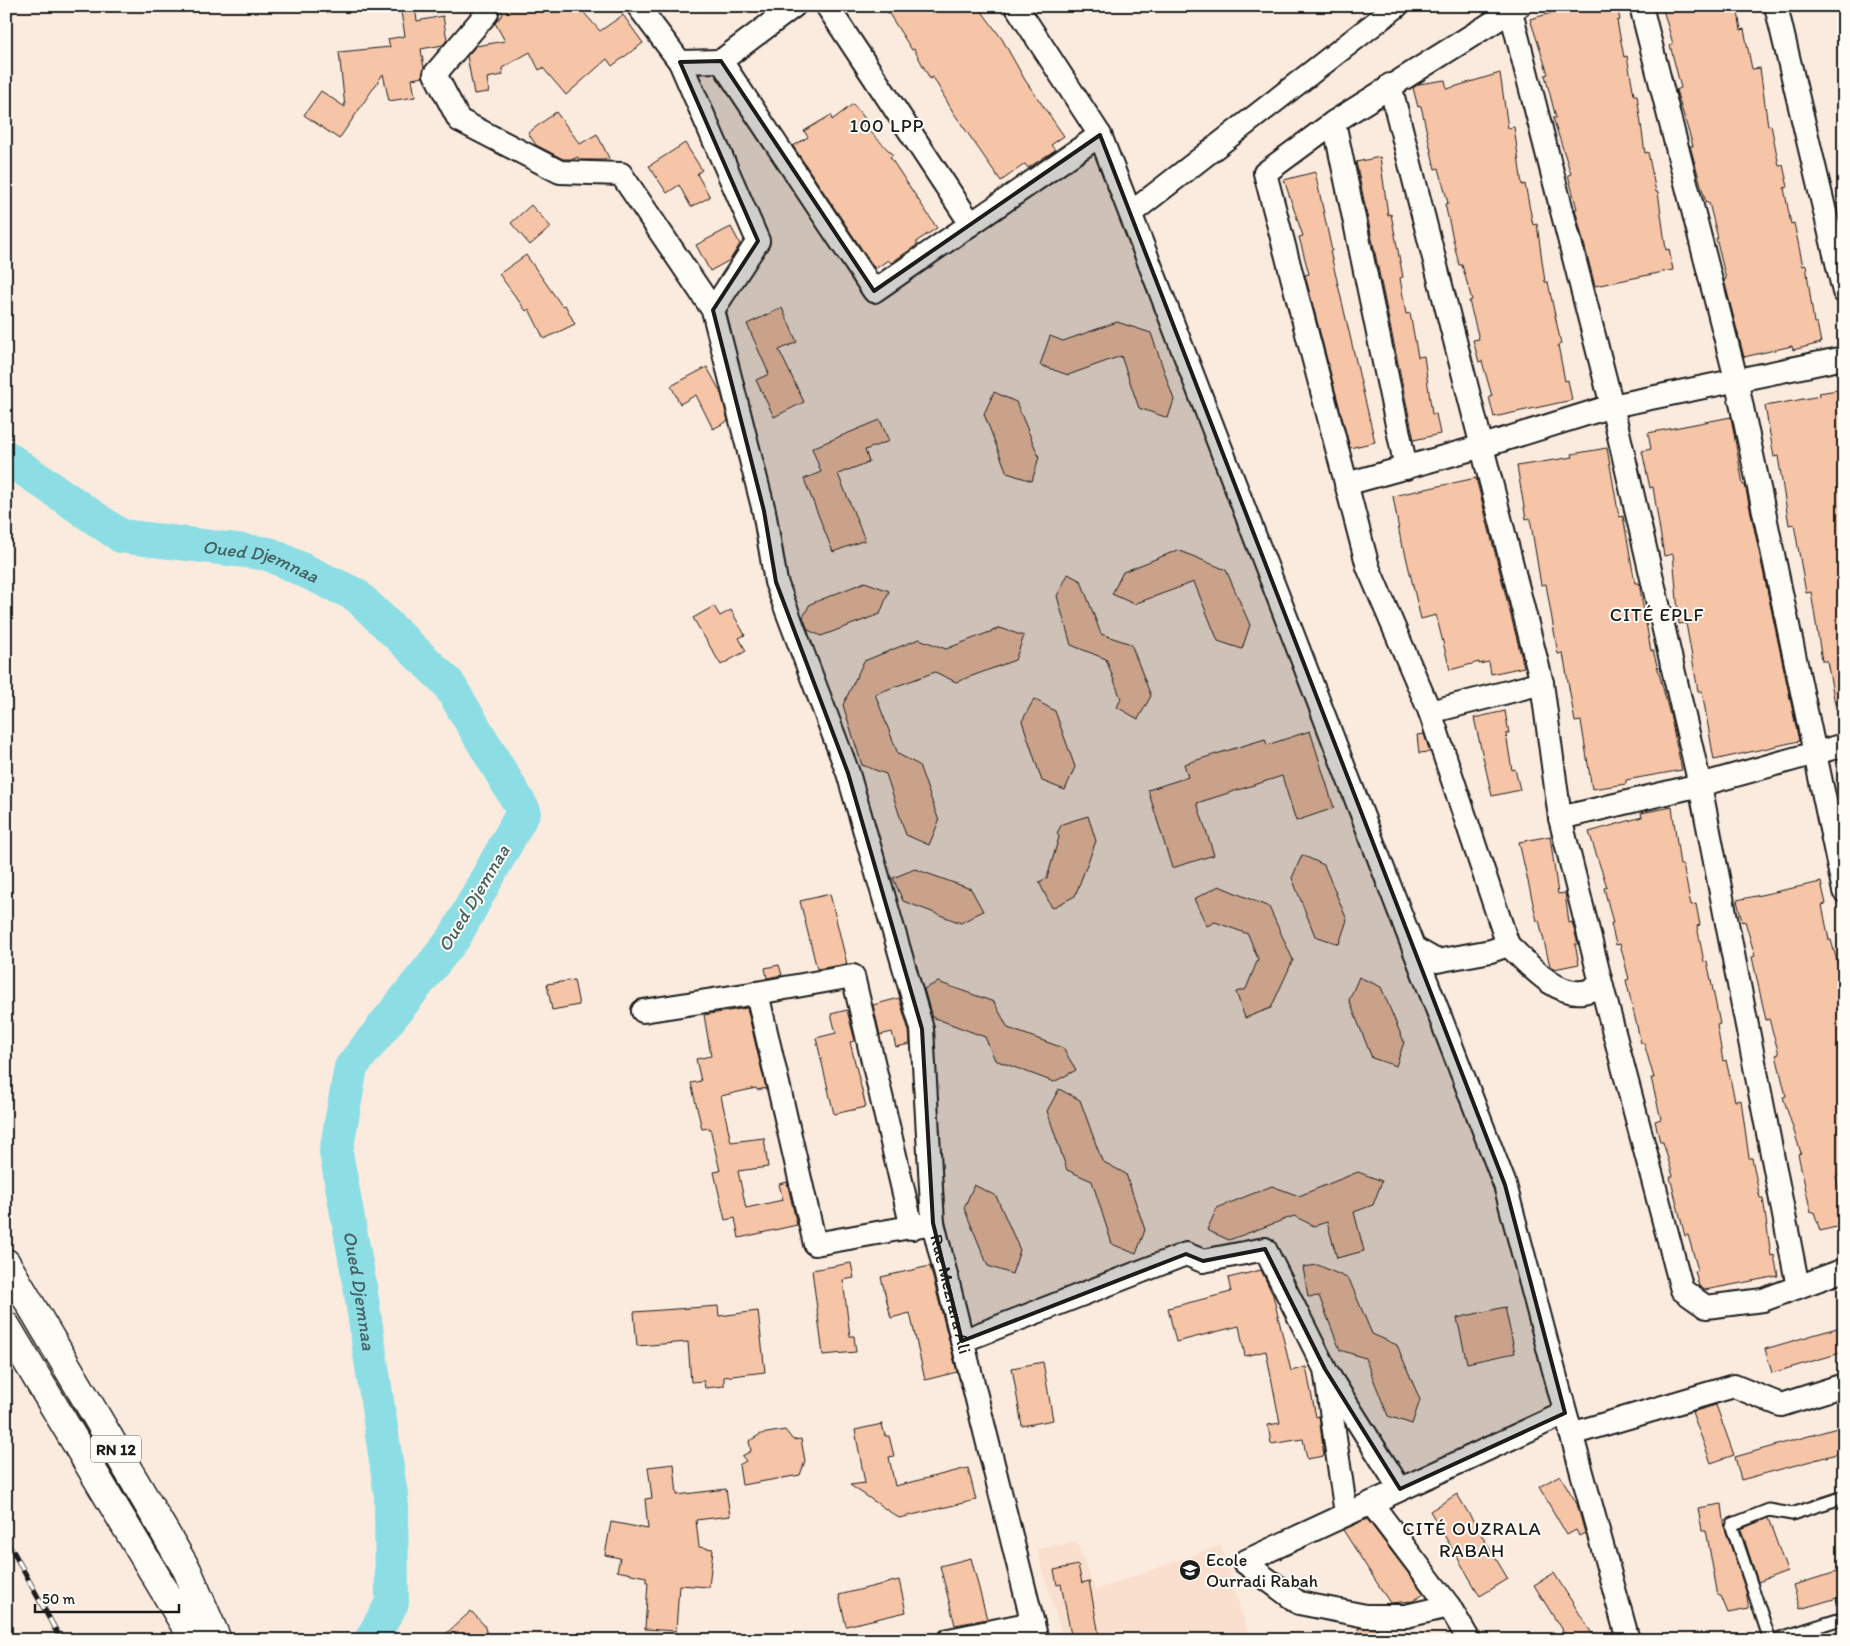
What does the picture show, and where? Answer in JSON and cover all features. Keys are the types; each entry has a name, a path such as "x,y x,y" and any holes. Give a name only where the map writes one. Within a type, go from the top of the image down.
{"main road":[{"name":"RN 12","path":"6,1263 187,1570 217,1640"},
{"name":"RN 12","path":"6,1326 194,1640"}],"street":[{"path":"638,6 680,62 758,241 713,310"},
{"path":"680,62 721,62 794,6"},
{"path":"827,6 971,224"},
{"path":"1016,6 1100,136 1505,1185 1628,1640"},
{"path":"1131,213 1396,6"},
{"path":"1641,6 1736,379 1815,753 1832,844 1844,892"},
{"path":"1776,6 1844,292"},
{"path":"1602,987 1582,992 1571,992 1555,985 1508,945 1430,712 1368,567 1265,173 1334,122 1390,85 1515,9 1612,406 1700,785 1798,1287"},
{"path":"487,13 435,74 459,120 560,172 621,174 713,310 764,511 776,582 848,774 922,1030 922,1226"},
{"path":"721,62 874,291 1100,136"},
{"path":"1390,85 1542,683 1560,818 1602,987 1682,1290 1706,1308 1763,1300 1844,1270"},
{"path":"1334,122 1406,468"},
{"path":"1346,484 1483,446 1612,406 1844,358"},
{"path":"1430,712 1542,683"},
{"path":"1560,818 1700,785 1844,745"},
{"path":"1414,948 1437,961 1491,951 1508,945"},
{"path":"643,1011 757,994 853,976 922,1226"},
{"name":"Rue Mezrara Ali","path":"757,994 815,1244 922,1226 962,1341 1035,1631"},
{"path":"962,1341 1186,1254 1203,1261 1265,1249 1324,1369 1400,1490"},
{"path":"1324,1369 1346,1514"},
{"path":"1449,1606 1406,1616 1366,1616 1299,1603 1244,1562 1400,1490 1568,1423 1734,1386 1781,1405 1844,1385"},
{"path":"1371,1503 1449,1606 1469,1640"},
{"path":"955,1639 1035,1631"}],"lane":[{"path":"1770,1640 1732,1527 1733,1524 1769,1510 1792,1514 1844,1498"},
{"path":"1774,1640 1844,1618"}],"highlighted area":[{"path":"721,61 874,291 1100,135 1505,1185 1565,1413 1400,1489 1325,1369 1265,1249 1203,1261 1186,1254 962,1341 933,1223 922,1029 848,773 776,582 764,511 713,310 758,241 680,62"}],"shaded area":[{"name":"Ecole Ourradi Rabah","path":"1077,1541 1095,1590 1221,1545 1250,1640 1063,1640 1037,1549"}],"building":[{"path":"400,6 415,6 417,21 443,16 447,40 443,45 421,49 424,68 423,77 412,79 415,97 389,101 383,74 339,139 304,115 321,91 345,107 339,52 390,47 388,39 405,36"},
{"path":"499,6 578,6 600,31 623,15 643,43 612,66 607,59 566,95 543,68 539,70 530,52 502,68 503,75 487,78 489,92 474,94 467,56 476,46 505,41 495,23 503,14"},
{"path":"884,6 978,6 1002,39 1025,80 1064,136 1051,145 1055,150 1028,168 1025,164 1001,181 953,112 933,77 930,79 914,49 912,50"},
{"path":"1576,6 1617,6 1620,20 1617,21 1624,57 1627,56 1634,95 1637,95 1645,153 1648,152 1656,192 1658,192 1666,250 1669,249 1673,270 1595,286 1575,209 1577,209 1568,175 1571,174 1553,118 1556,118 1545,75 1548,74 1530,19"},
{"path":"1662,6 1737,6 1741,30 1744,29 1752,69 1760,68 1768,126 1771,125 1779,166 1783,165 1788,187 1784,188 1791,224 1794,223 1803,266 1806,265 1814,323 1817,323 1821,343 1793,350 1792,346 1744,357 1724,280 1726,279 1716,238 1718,238 1709,203 1706,203 1690,146 1693,146 1676,90 1681,88 1670,45 1673,44"},
{"path":"1500,73 1508,128 1514,127 1522,185 1525,184 1533,225 1537,224 1545,282 1548,282 1561,344 1558,345 1565,381 1568,380 1572,400 1494,417 1489,397 1492,396 1482,361 1479,362 1473,340 1479,339 1469,301 1472,300 1462,265 1459,265 1445,204 1448,203 1439,168 1435,169 1421,106 1418,107 1413,88 1419,84 1445,80 1447,89"},
{"path":"853,104 867,121 863,124 893,155 890,157 937,228 917,241 917,245 891,263 888,260 875,269 793,146 808,137 804,131 831,115 832,120"},
{"path":"556,112 580,144 597,134 609,158 604,160 579,160 578,157 563,159 536,145 528,133"},
{"path":"685,143 702,170 697,174 710,197 691,207 679,185 667,193 649,166"},
{"path":"1380,157 1388,215 1391,214 1403,277 1400,278 1406,314 1410,313 1418,357 1424,356 1432,414 1436,414 1440,434 1414,440 1356,162"},
{"path":"1315,172 1332,251 1330,251 1375,442 1350,448 1305,275 1309,274 1299,237 1303,236 1284,180"},
{"path":"531,205 551,227 530,245 511,223"},
{"path":"731,227 740,244 730,260 710,271 696,245"},
{"path":"526,255 562,306 565,305 575,324 544,339 529,309 526,311 499,274"},
{"path":"782,308 797,342 779,350 804,402 774,417 756,380 769,374 747,324"},
{"path":"1117,322 1151,333 1174,400 1168,418 1139,408 1121,356 1068,375 1040,365 1050,336 1063,341"},
{"path":"707,367 721,393 728,421 713,429 696,395 680,404 671,386"},
{"path":"1844,389 1844,560 1838,560 1844,592 1844,709 1836,709 1827,661 1822,661 1811,592 1806,593 1794,524 1789,525 1778,456 1774,457 1765,406 1820,396 1819,393"},
{"path":"994,392 1016,402 1039,457 1032,481 1007,473 984,414"},
{"path":"1731,417 1743,485 1745,485 1799,741 1714,760 1702,691 1698,691 1686,623 1679,624 1673,554 1664,556 1653,487 1650,488 1642,451 1651,449 1648,433"},
{"path":"880,420 889,441 865,450 869,462 838,474 865,540 833,552 804,479 821,472 812,448"},
{"path":"1607,448 1619,517 1623,516 1635,583 1639,583 1651,651 1653,650 1682,770 1626,780 1626,784 1592,789 1581,721 1575,722 1563,653 1558,654 1546,584 1541,585 1530,518 1526,519 1517,466 1573,457 1572,454"},
{"path":"1476,478 1524,667 1491,674 1489,662 1479,664 1479,662 1450,670 1436,615 1421,619 1404,548 1402,548 1393,496"},
{"path":"1178,550 1226,570 1250,625 1242,649 1218,641 1194,582 1134,604 1112,594 1123,572"},
{"path":"1068,574 1081,581 1101,634 1131,644 1151,696 1138,719 1117,707 1121,699 1106,659 1071,645 1057,596"},
{"path":"865,582 889,591 880,614 821,636 808,630 803,617 810,604"},
{"path":"714,606 720,616 731,610 745,635 739,638 746,651 721,665 693,618"},
{"path":"1000,628 1024,636 1015,660 956,682 935,672 875,694 898,754 919,765 939,821 929,845 906,835 886,774 862,765 843,705 864,661 919,639 946,649"},
{"path":"1034,699 1055,711 1075,767 1065,790 1042,781 1022,721"},
{"path":"1505,711 1509,733 1506,734 1512,770 1515,769 1520,790 1492,796 1474,718"},
{"path":"1310,731 1334,808 1296,821 1282,776 1197,803 1214,855 1172,868 1148,790 1188,777 1184,764 1265,739 1267,745"},
{"path":"1424,734 1430,752 1419,753 1417,735"},
{"path":"1672,807 1680,865 1683,865 1691,905 1696,904 1700,925 1697,926 1704,962 1707,961 1720,1024 1717,1025 1723,1061 1726,1060 1735,1101 1741,1100 1749,1158 1752,1158 1760,1198 1763,1198 1771,1256 1774,1255 1778,1276 1705,1290 1699,1286 1695,1271 1698,1270 1688,1235 1685,1236 1670,1177 1673,1176 1663,1142 1660,1142 1655,1121 1661,1119 1651,1078 1654,1078 1644,1043 1641,1043 1626,980 1629,979 1620,944 1616,945 1611,923 1613,923 1604,888 1607,887 1589,832 1642,817 1641,813"},
{"path":"1088,816 1096,841 1075,896 1052,908 1039,882 1047,878 1059,837 1057,833 1062,824"},
{"path":"1550,836 1558,894 1565,893 1569,923 1572,922 1578,944 1575,944 1579,964 1554,969 1550,966 1539,920 1537,921 1519,842"},
{"path":"1302,855 1324,865 1347,920 1339,944 1315,936 1292,878"},
{"path":"915,869 971,889 983,911 961,923 903,901 893,878"},
{"path":"1821,882 1826,904 1822,905 1829,940 1831,940 1844,985 1844,1175 1836,1176 1844,1209 1844,1225 1820,1231 1814,1212 1811,1213 1798,1154 1801,1153 1783,1097 1786,1096 1776,1055 1779,1054 1769,1019 1766,1020 1752,957 1755,956 1745,921 1742,922 1737,900"},
{"path":"1219,886 1269,907 1293,960 1271,1008 1245,1018 1236,992 1246,989 1258,959 1248,934 1215,922 1207,926 1194,899"},
{"path":"830,894 847,964 817,969 800,901"},
{"path":"779,965 782,975 767,978 765,968"},
{"path":"1359,977 1381,987 1404,1042 1396,1066 1372,1058 1349,1000"},
{"path":"574,980 579,1005 552,1010 547,984"},
{"path":"938,982 994,1002 1008,1028 1063,1048 1076,1070 1054,1082 995,1060 985,1037 932,1017 924,989"},
{"path":"899,998 909,1031 910,1044 896,1047 892,1032 880,1035 873,1005"},
{"path":"747,1008 766,1088 757,1090 756,1088 721,1096 731,1142 764,1138 768,1167 738,1171 746,1208 783,1200 779,1184 787,1182 797,1225 739,1238 735,1218 725,1220 714,1172 720,1171 710,1128 702,1129 691,1083 701,1081 696,1059 711,1056 704,1015"},
{"path":"847,1010 855,1041 850,1042 866,1107 834,1114 816,1038 836,1033 831,1014"},
{"path":"1059,1089 1080,1100 1102,1161 1126,1174 1145,1230 1136,1254 1112,1244 1092,1181 1067,1170 1047,1111"},
{"path":"1358,1172 1382,1181 1373,1205 1354,1212 1364,1251 1337,1258 1327,1222 1314,1226 1294,1216 1229,1240 1207,1230 1217,1208 1272,1186 1299,1196"},
{"path":"974,1185 996,1196 1020,1250 1012,1274 988,1266 964,1208"},
{"path":"851,1263 854,1278 843,1280 850,1336 854,1336 856,1352 823,1355 812,1270"},
{"path":"1318,1265 1349,1279 1372,1334 1397,1345 1420,1400 1412,1424 1388,1416 1365,1358 1340,1350 1319,1296 1308,1297 1303,1267"},
{"path":"930,1266 957,1372 925,1380 910,1313 891,1318 881,1277"},
{"path":"1261,1270 1273,1295 1291,1371 1306,1367 1316,1417 1319,1416 1324,1456 1307,1459 1303,1439 1271,1444 1268,1425 1280,1423 1266,1351 1245,1356 1239,1326 1176,1342 1168,1308 1231,1292 1228,1278"},
{"path":"718,1306 719,1316 758,1311 765,1372 724,1377 724,1386 705,1388 704,1381 691,1382 688,1342 637,1346 634,1312"},
{"path":"1505,1307 1515,1353 1467,1363 1457,1318"},
{"path":"1844,1326 1844,1352 1772,1373 1765,1349"},
{"path":"1043,1362 1053,1420 1022,1426 1012,1368"},
{"path":"1716,1405 1734,1455 1711,1463 1692,1412"},
{"path":"882,1424 885,1436 889,1436 894,1456 889,1457 895,1486 968,1468 976,1500 899,1518 850,1485 865,1483 855,1430"},
{"path":"1844,1426 1844,1452 1741,1480 1735,1457"},
{"path":"785,1430 793,1440 801,1439 805,1461 800,1475 742,1485 739,1465 746,1461 742,1456 751,1451 749,1441 761,1434"},
{"path":"674,1464 677,1495 726,1489 730,1516 696,1520 699,1547 713,1549 709,1587 679,1585 676,1631 645,1629 648,1582 646,1582 646,1577 617,1571 620,1558 605,1555 611,1522 648,1529 645,1499 652,1498 648,1467"},
{"path":"1560,1475 1577,1504 1585,1533 1579,1536 1576,1530 1567,1535 1539,1487"},
{"path":"1457,1494 1508,1579 1480,1596 1430,1511"},
{"path":"1722,1504 1725,1529 1746,1591 1749,1609 1728,1613 1721,1596 1718,1596 1706,1530 1702,1530 1698,1508"},
{"path":"1768,1518 1787,1571 1758,1582 1741,1529"},
{"path":"1367,1519 1424,1594 1413,1601 1390,1603 1343,1530"},
{"path":"971,1558 987,1619 955,1625 940,1566"},
{"path":"1078,1565 1082,1583 1089,1581 1100,1640 1072,1640 1061,1584 1057,1585 1054,1570"},
{"path":"1844,1570 1844,1596 1800,1609 1793,1585"},
{"path":"1554,1573 1596,1640 1568,1640 1534,1585"},
{"path":"899,1580 906,1612 846,1626 839,1595"},
{"path":"471,1611 484,1625 489,1640 439,1640"},
{"path":"1358,1628 1377,1629 1379,1640 1360,1640"}],"waterway":[{"name":"Oued Djemnaa","path":"6,457 121,536 269,554 356,595 448,683 524,811 454,938 351,1067 336,1152 360,1286 391,1495 392,1603 371,1640"}],"railway":[{"path":"6,1542 14,1553 61,1640"}],"place":[{"name":"Ecole Ourradi Rabah","path":"1190,1570"}],"district":[{"name":"100 LPP","path":"887,125"},
{"name":"CITÉ EPLF","path":"1657,614"},
{"name":"CITÉ OUZRALA RABAH","path":"1472,1539"}]}
